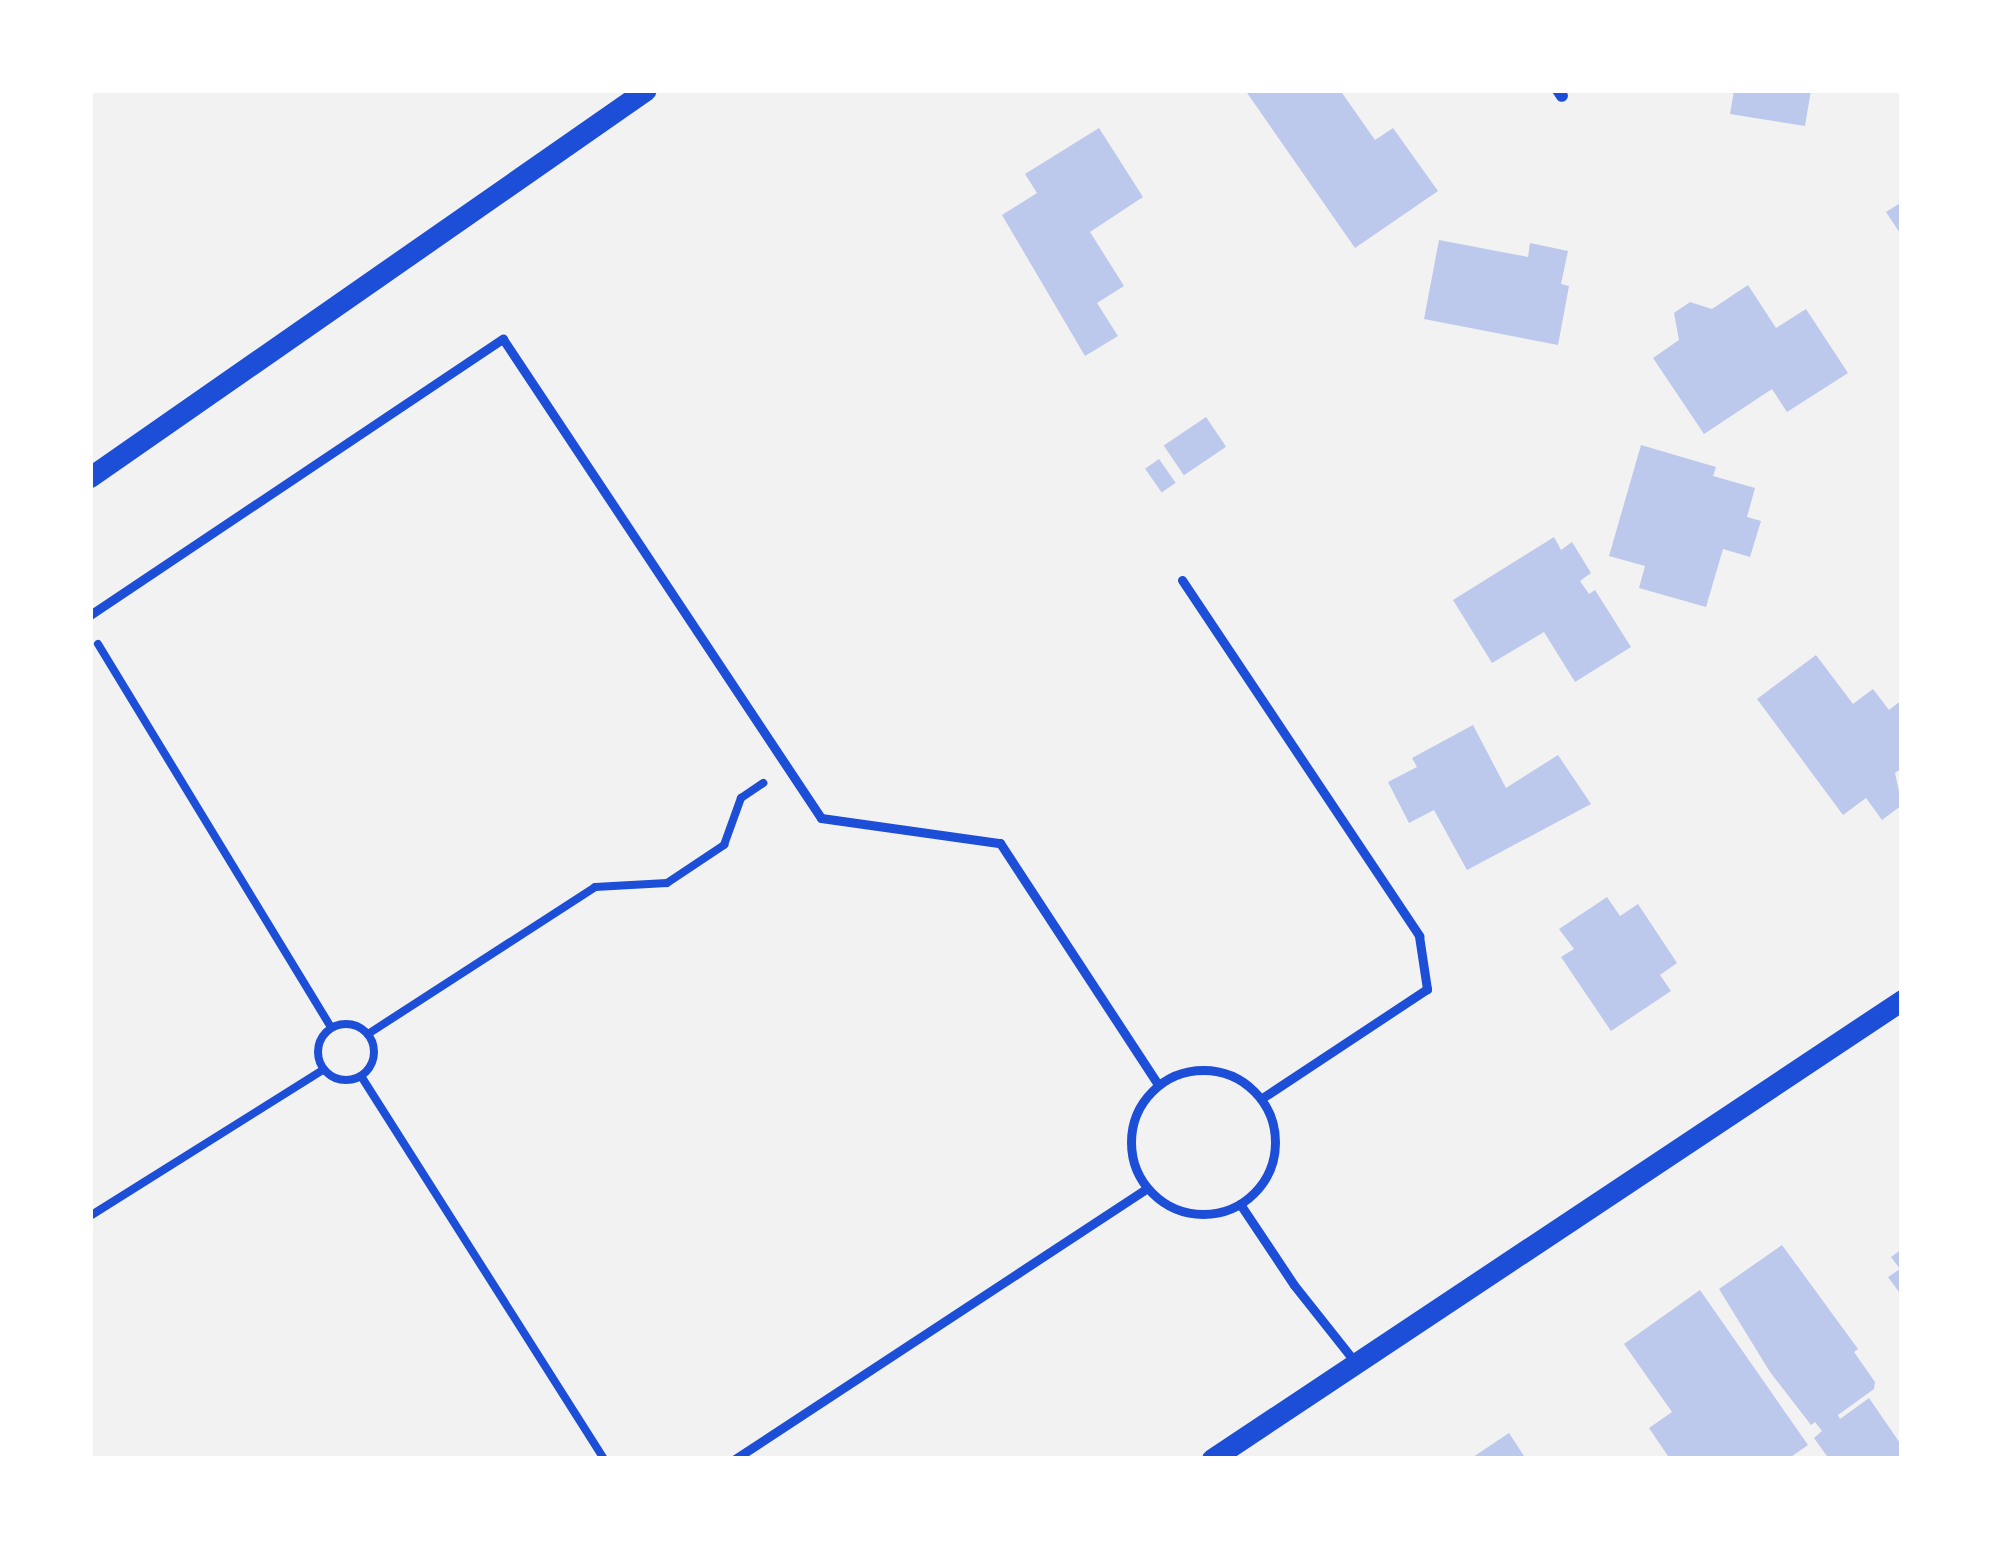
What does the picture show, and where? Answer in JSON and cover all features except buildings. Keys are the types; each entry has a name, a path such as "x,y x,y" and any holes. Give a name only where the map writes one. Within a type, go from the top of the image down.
{"street":[{"path":"90,477 640,92"},
{"path":"1212,1459 1902,1000"}],"lane":[{"path":"90,615 503,339 784,769 821,818 1000,844 1158,1084"},
{"path":"1182,580 1419,936 1427,989 1261,1099"},
{"path":"1201,1069 1245,1082 1261,1099 1275,1138 1273,1159 1265,1178 1240,1204 1212,1214 1187,1213 1147,1188 1130,1145 1142,1101 1158,1084 1201,1069"},
{"path":"735,1459 1147,1188"},
{"path":"1240,1204 1355,1362"}],"path":[{"path":"90,630 331,1027"},
{"path":"368,1034 596,886 667,883 724,845 741,798 784,769"},
{"path":"352,1024 368,1034 373,1061 361,1076 341,1080 323,1070 318,1042 331,1027 352,1024"},
{"path":"90,1216 323,1070"},
{"path":"361,1076 604,1459"}]}
